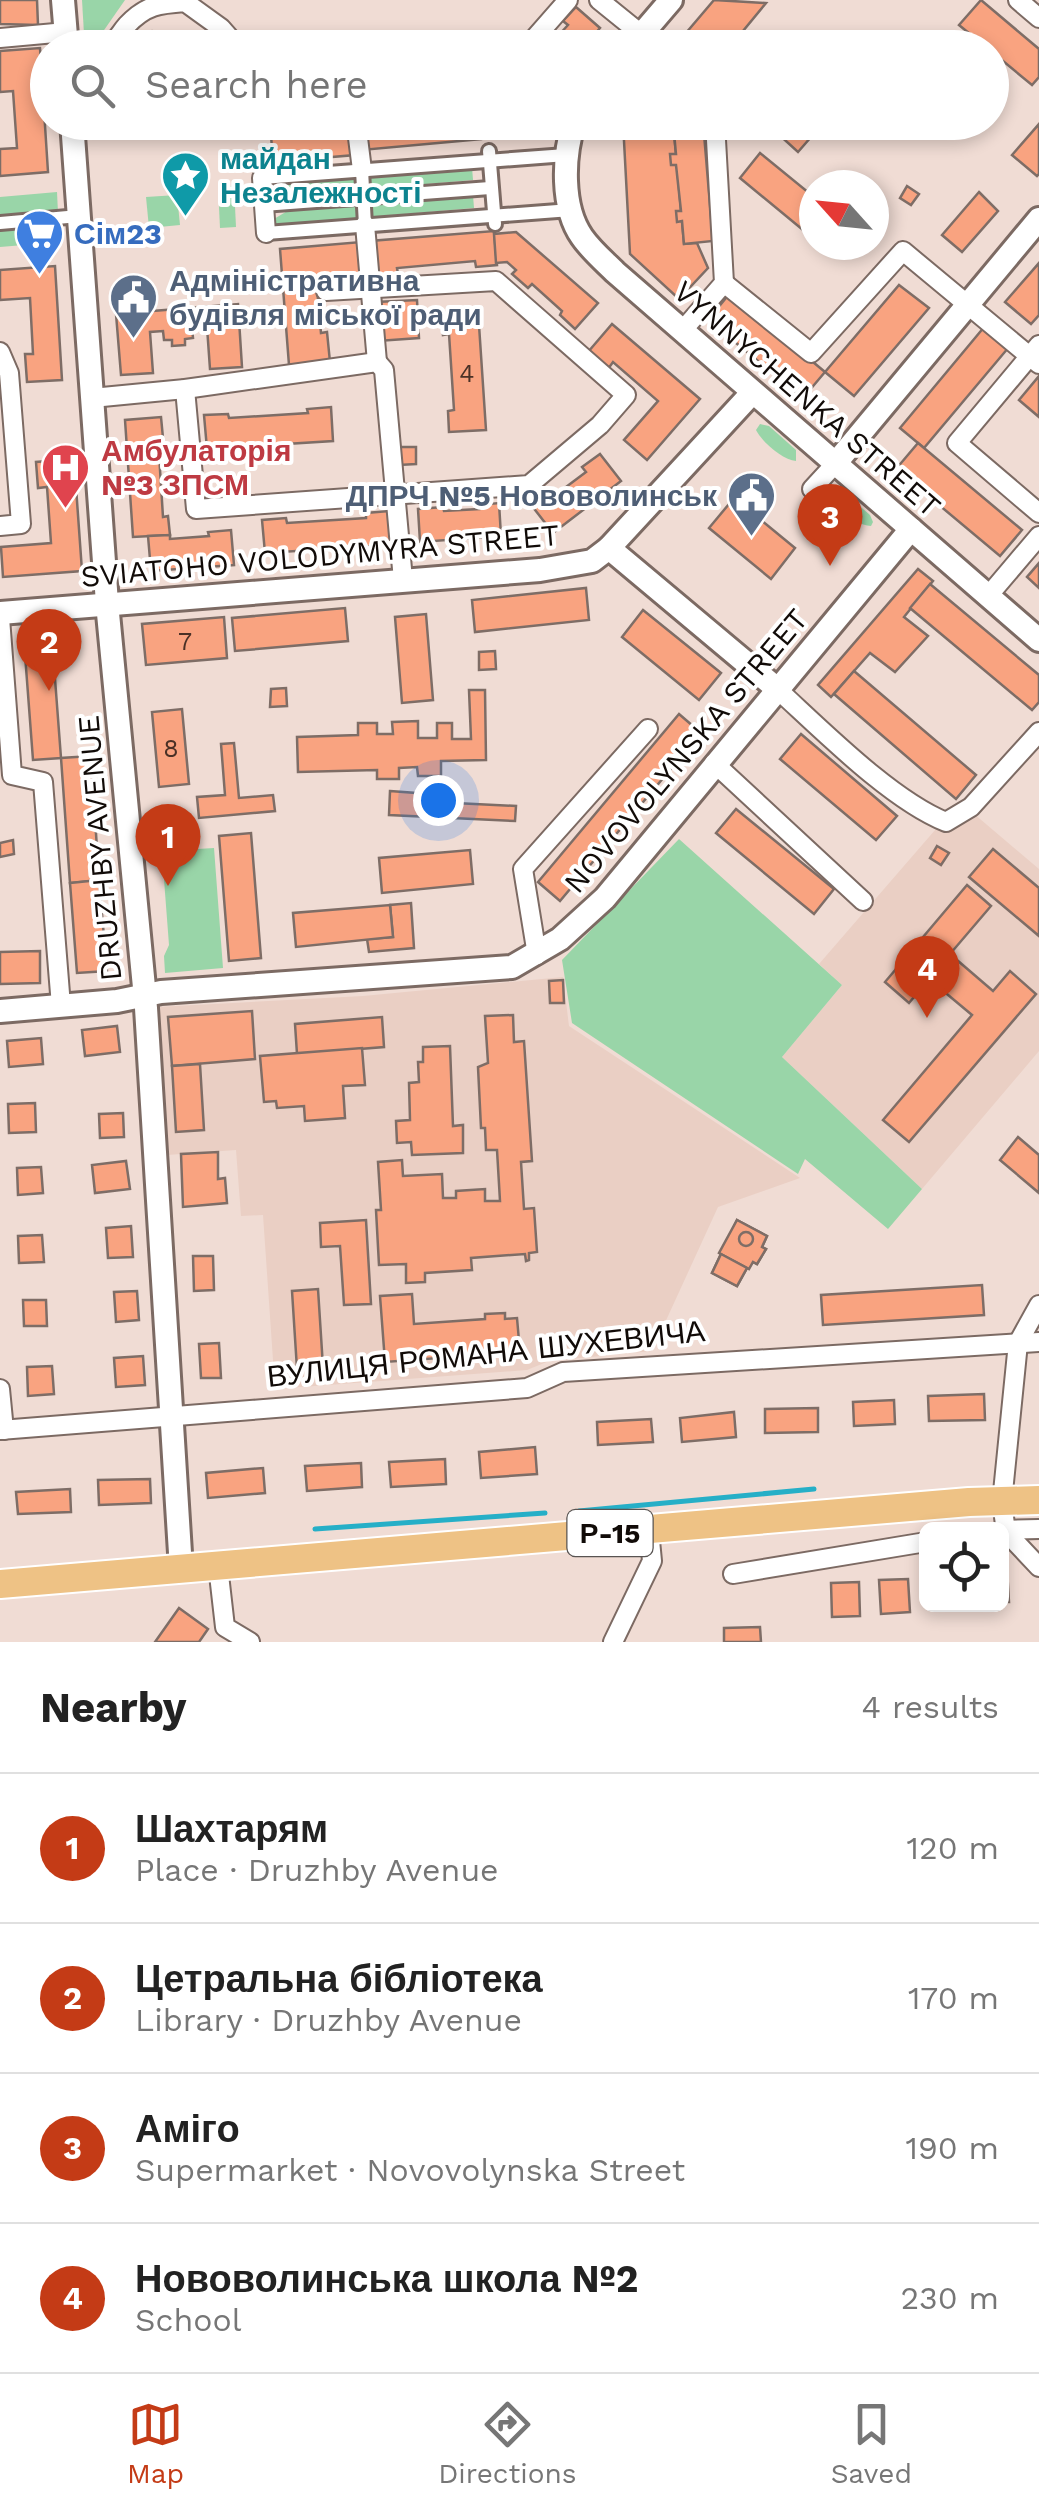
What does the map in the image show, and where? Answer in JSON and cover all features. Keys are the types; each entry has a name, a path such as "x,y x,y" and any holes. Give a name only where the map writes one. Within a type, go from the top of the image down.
{"main road":[{"name":"Р-15","path":"0,1584 649,1530 1003,1521 1039,1500"}],"street":[{"path":"63,0 65,30"},
{"path":"542,30 568,0"},
{"path":"599,0 625,30"},
{"path":"645,30 671,0"},
{"path":"1018,0 1039,18"},
{"path":"123,30 153,4 185,2 223,30"},
{"path":"0,38 30,39"},
{"name":"DRUZHBY AVENUE","path":"73,140 107,603 144,995 181,1569"},
{"path":"358,140 376,362 384,370 403,580"},
{"name":"VYNNYCHENKA STREET","path":"570,140 567,182 571,210 581,236 615,272 1039,640"},
{"path":"682,331 724,283 716,140"},
{"path":"566,155 489,156 262,178 263,206 266,232 494,220 571,210"},
{"path":"489,156 494,220"},
{"path":"263,206 490,188"},
{"path":"0,223 79,216"},
{"path":"812,489 1039,219"},
{"path":"724,283 811,353 903,252 1036,355 957,444 1039,512"},
{"path":"185,389 196,509 529,485 600,425 626,395 496,281 326,291"},
{"path":"0,352 9,374 21,524 0,526"},
{"path":"92,398 376,362"},
{"name":"SVIATOHO VOLODYMYRA STREET","path":"0,616 107,603 592,561 609,548 752,392"},
{"name":"NOVOVOLYNSKA STREET","path":"0,1011 356,977 482,971 512,967 537,955 586,918 605,898 911,529"},
{"path":"989,595 1039,536"},
{"path":"609,548 896,794 926,814 946,822 972,807 1036,743"},
{"path":"0,616 12,774 42,782 61,1006"},
{"path":"537,955 523,869 648,730"},
{"path":"714,763 862,901"},
{"path":"1039,1305 1018,1343 1003,1521 1039,1568"},
{"name":"ВУЛИЦЯ РОМАНА ШУХЕВИЧА","path":"2,1430 527,1388 564,1372 1039,1342"},
{"path":"0,1389 2,1430"},
{"path":"1003,1521 1039,1530"},
{"path":"613,1642 652,1562 649,1530"},
{"path":"733,1574 919,1543"},
{"path":"218,1566 225,1627 250,1642"}],"shaded area":[{"path":"973,813 1039,869 1039,1051 922,1189 782,1057 842,985 819,964 942,822"},
{"path":"563,977 569,1026 800,1178 718,1207 652,1351 549,1361 527,1370 275,1389 263,1215 241,1216 236,1150 167,1155 157,1007 363,996"}],"green space":[{"path":"82,0 125,0 104,30 84,30"},
{"path":"472,167 473,180 370,189 368,176"},
{"path":"355,178 356,191 268,198 266,185"},
{"path":"234,186 236,227 220,228 218,187"},
{"path":"57,192 58,213 0,218 0,197"},
{"path":"177,195 180,225 149,228 146,197"},
{"path":"473,195 474,208 371,217 370,204"},
{"path":"357,204 358,218 269,225 289,210"},
{"path":"59,221 60,242 0,247 0,226"},
{"path":"760,424 769,426 796,450 796,461 768,445 756,430"},
{"path":"832,489 840,489 870,515 871,526 842,511 830,496"},
{"path":"179,825 181,850 214,848 223,968 165,973 164,956 169,945 160,827"},
{"path":"679,839 842,985 782,1057 922,1189 888,1229 805,1159 798,1174 572,1023 562,960"}],"building":[{"path":"0,0 37,0 38,25 0,24"},
{"path":"714,0 766,3 744,30 688,30"},
{"path":"981,0 1039,49 1039,77 1032,85 1009,66 1009,30 965,30 959,25"},
{"path":"576,7 600,28 563,30 568,25 563,21"},
{"path":"30,49 30,140 46,140 48,172 0,176 0,149 17,148 13,91 0,92 0,51"},
{"path":"1039,124 1039,174 1037,176 1012,155"},
{"path":"271,140 354,140 355,155 273,162"},
{"path":"361,140 470,140 362,150"},
{"path":"624,140 675,140 684,244 697,243 708,268 679,299 630,254"},
{"path":"675,140 705,140 713,241 684,244 682,221 677,222 676,211 681,211 676,165 671,165 670,154 676,154"},
{"path":"785,140 808,140 798,152"},
{"path":"760,153 799,185 799,227 740,178"},
{"path":"907,186 919,194 911,205 900,198"},
{"path":"979,192 998,211 962,252 942,235"},
{"path":"494,231 497,265 476,267 475,261 397,268 398,274 373,276 370,241"},
{"path":"516,232 598,303 575,329 560,315 562,311 532,284 528,288 512,274 516,270 507,262 496,263 494,234"},
{"path":"361,242 364,273 316,277 321,333 327,332 330,362 289,365 280,249"},
{"path":"1039,263 1039,315 1031,324 1005,302"},
{"path":"55,266 62,380 27,382 25,354 33,354 30,298 0,300 0,270"},
{"path":"899,285 929,308 854,396 825,372"},
{"path":"730,293 825,372 803,398 708,320"},
{"path":"417,300 419,338 378,341 376,302"},
{"name":"Адміністративна будівля міської ради","path":"238,304 242,367 210,369 207,327 192,328 193,338 185,339 185,345 172,346 172,340 164,340 163,331 150,332 153,373 121,375 116,314"},
{"path":"478,310 486,430 449,432 448,411 454,410 449,334 443,335 442,312"},
{"path":"612,324 700,399 647,460 624,440 658,401 613,362 608,369 588,352"},
{"path":"985,326 1009,347 924,448 900,428"},
{"path":"1039,376 1039,417 1019,400"},
{"path":"331,407 333,441 207,449 204,415 228,414 229,418 308,413 307,409"},
{"path":"161,417 163,438 158,438 163,517 168,516 170,535 133,537 125,420"},
{"path":"918,443 1022,530 1000,556 896,469"},
{"path":"400,447 416,447 416,464 399,465"},
{"path":"600,454 621,481 553,533 532,506 551,492 554,496 586,472 582,467"},
{"path":"74,459 82,571 3,577 1,547 51,543 47,487 38,488 36,462"},
{"name":"ДПРЧ №5 Нововолинськ","path":"734,498 795,548 771,579 709,528"},
{"path":"499,503 501,536 420,542 418,509 479,509 478,505"},
{"path":"389,511 391,545 265,553 262,520 286,518 287,523 366,518 366,513"},
{"path":"231,530 234,565 151,571 148,536 170,535 170,539"},
{"path":"1039,563 1039,588 1027,577"},
{"path":"918,569 933,581 904,617 928,636 895,672 870,653 831,697 818,685"},
{"path":"930,584 1039,675 1039,702 1032,710 910,608"},
{"path":"586,588 589,620 475,632 472,600"},
{"path":"345,608 348,641 235,651 232,618"},
{"path":"643,610 721,673 699,700 622,637"},
{"path":"426,614 433,700 402,703 395,617"},
{"path":"224,617 227,658 146,665 142,624"},
{"path":"51,626 61,758 33,760 23,628"},
{"path":"495,651 496,669 479,670 479,652"},
{"path":"854,671 976,775 956,799 834,694"},
{"path":"286,688 287,706 270,707 271,689"},
{"path":"469,690 485,690 486,760 441,761 441,776 418,776 417,767 399,768 399,779 377,779 377,770 298,772 297,737 358,735 358,723 377,723 377,734 393,734 392,722 418,721 418,738 437,738 437,723 452,723 452,739 471,739"},
{"path":"182,709 189,784 159,787 152,712"},
{"path":"679,714 701,733 560,901 538,882"},
{"path":"801,734 897,816 876,840 780,759"},
{"path":"234,743 239,798 273,795 275,811 199,818 197,797 225,795 221,744"},
{"path":"91,756 99,880 70,883 61,758"},
{"path":"390,791 416,793 415,801 516,806 515,821 389,815"},
{"path":"736,809 834,889 814,914 716,833"},
{"path":"251,833 261,958 229,961 219,836"},
{"path":"13,840 14,854 0,857 0,843"},
{"path":"937,846 949,853 941,865 930,858"},
{"path":"993,849 1039,888 1039,936 969,877"},
{"path":"470,850 473,884 382,893 379,858"},
{"path":"99,880 107,971 77,973 70,883"},
{"path":"967,885 991,906 950,954 993,991 1010,971 1036,994 909,1142 883,1120 972,1015 929,979 909,1003 885,982"},
{"path":"411,903 414,948 369,952 367,939 393,937 390,905"},
{"path":"390,905 393,937 296,947 293,913"},
{"path":"40,951 40,983 0,984 0,952"},
{"path":"563,980 564,1003 550,1003 549,981"},
{"path":"252,1011 255,1059 172,1066 168,1017"},
{"path":"513,1015 514,1042 524,1041 532,1161 521,1162 524,1209 534,1208 537,1252 529,1253 526,1261 525,1254 471,1258 472,1270 425,1273 425,1282 406,1283 406,1264 379,1265 378,1162 402,1160 403,1176 442,1174 443,1198 456,1198 456,1191 485,1189 485,1201 500,1201 497,1150 486,1150 485,1128 481,1128 478,1067 488,1063 485,1016"},
{"path":"382,1017 384,1047 297,1054 295,1024"},
{"path":"117,1026 120,1052 85,1056 82,1030"},
{"path":"41,1038 43,1064 9,1067 7,1041"},
{"path":"450,1046 453,1126 463,1125 463,1153 412,1155 411,1142 397,1143 396,1121 410,1120 409,1083 419,1082 418,1062 423,1062 423,1047"},
{"path":"362,1048 365,1085 343,1086 345,1118 305,1121 304,1106 277,1108 276,1101 264,1102 260,1056"},
{"path":"200,1064 204,1130 176,1132 172,1066"},
{"path":"35,1103 36,1132 9,1133 8,1104"},
{"path":"123,1113 124,1137 100,1138 99,1114"},
{"path":"1018,1137 1039,1155 1039,1193 1000,1160"},
{"path":"218,1152 218,1179 225,1178 227,1203 183,1207 181,1154"},
{"path":"126,1161 130,1189 95,1193 92,1165"},
{"path":"41,1167 43,1193 18,1195 17,1168"},
{"path":"366,1220 371,1304 344,1305 340,1246 321,1247 320,1223"},
{"path":"737,1220 767,1236 762,1247 766,1249 757,1264 753,1262 747,1268 737,1286 712,1273","holes":["746,1232 754,1240 747,1247 739,1239"]},
{"path":"737,1220 767,1236 762,1247 766,1249 749,1269 719,1253"},
{"path":"131,1226 133,1257 108,1258 106,1228"},
{"path":"746,1232 753,1239 746,1246 739,1239"},
{"path":"42,1235 44,1262 19,1263 18,1236"},
{"path":"721,1254 747,1268 737,1286 712,1273"},
{"path":"193,1256 213,1256 214,1290 194,1291"},
{"path":"982,1285 984,1315 823,1325 821,1295"},
{"path":"318,1289 323,1367 297,1369 292,1291"},
{"path":"137,1291 139,1320 116,1322 114,1292"},
{"path":"412,1294 414,1324 485,1319 485,1314 505,1313 505,1319 517,1318 520,1352 385,1362 380,1296"},
{"path":"23,1300 46,1300 47,1326 24,1326"},
{"path":"219,1343 221,1378 201,1378 199,1344"},
{"path":"143,1356 145,1385 116,1387 114,1358"},
{"path":"52,1366 54,1394 28,1396 27,1367"},
{"path":"984,1394 985,1420 929,1421 928,1396"},
{"path":"894,1400 895,1424 854,1426 853,1402"},
{"path":"818,1408 818,1432 765,1433 765,1409"},
{"path":"734,1412 736,1437 682,1442 680,1418"},
{"path":"651,1419 653,1442 598,1445 597,1422"},
{"path":"535,1447 537,1474 481,1478 479,1452"},
{"path":"445,1459 446,1484 391,1487 389,1462"},
{"path":"361,1463 362,1487 307,1491 305,1466"},
{"path":"263,1468 265,1493 208,1498 206,1473"},
{"path":"150,1479 151,1503 99,1505 98,1480"},
{"path":"70,1489 71,1512 18,1514 16,1492"},
{"path":"908,1579 910,1612 881,1614 879,1580"},
{"path":"859,1582 860,1616 832,1617 831,1583"},
{"path":"179,1608 208,1629 199,1642 155,1642"},
{"path":"760,1627 761,1642 724,1642 724,1628"}],"waterway":[{"path":"579,1511 814,1489"},
{"path":"315,1529 545,1513"}],"place":[{"name":"майдан Незалежності","path":"185,218"},
{"name":"Сім23","path":"39,276"},
{"name":"Адміністративна будівля міської ради","path":"134,340"},
{"name":"Амбулаторія №3 ЗПСМ","path":"66,510"},
{"name":"ДПРЧ №5 Нововолинськ","path":"752,538"},
{"name":"Аміго","path":"830,566"},
{"name":"Цетральна бібліотека","path":"49,691"},
{"name":"Шахтарям","path":"168,886"},
{"name":"Нововолинська школа №2","path":"927,1018"}]}
